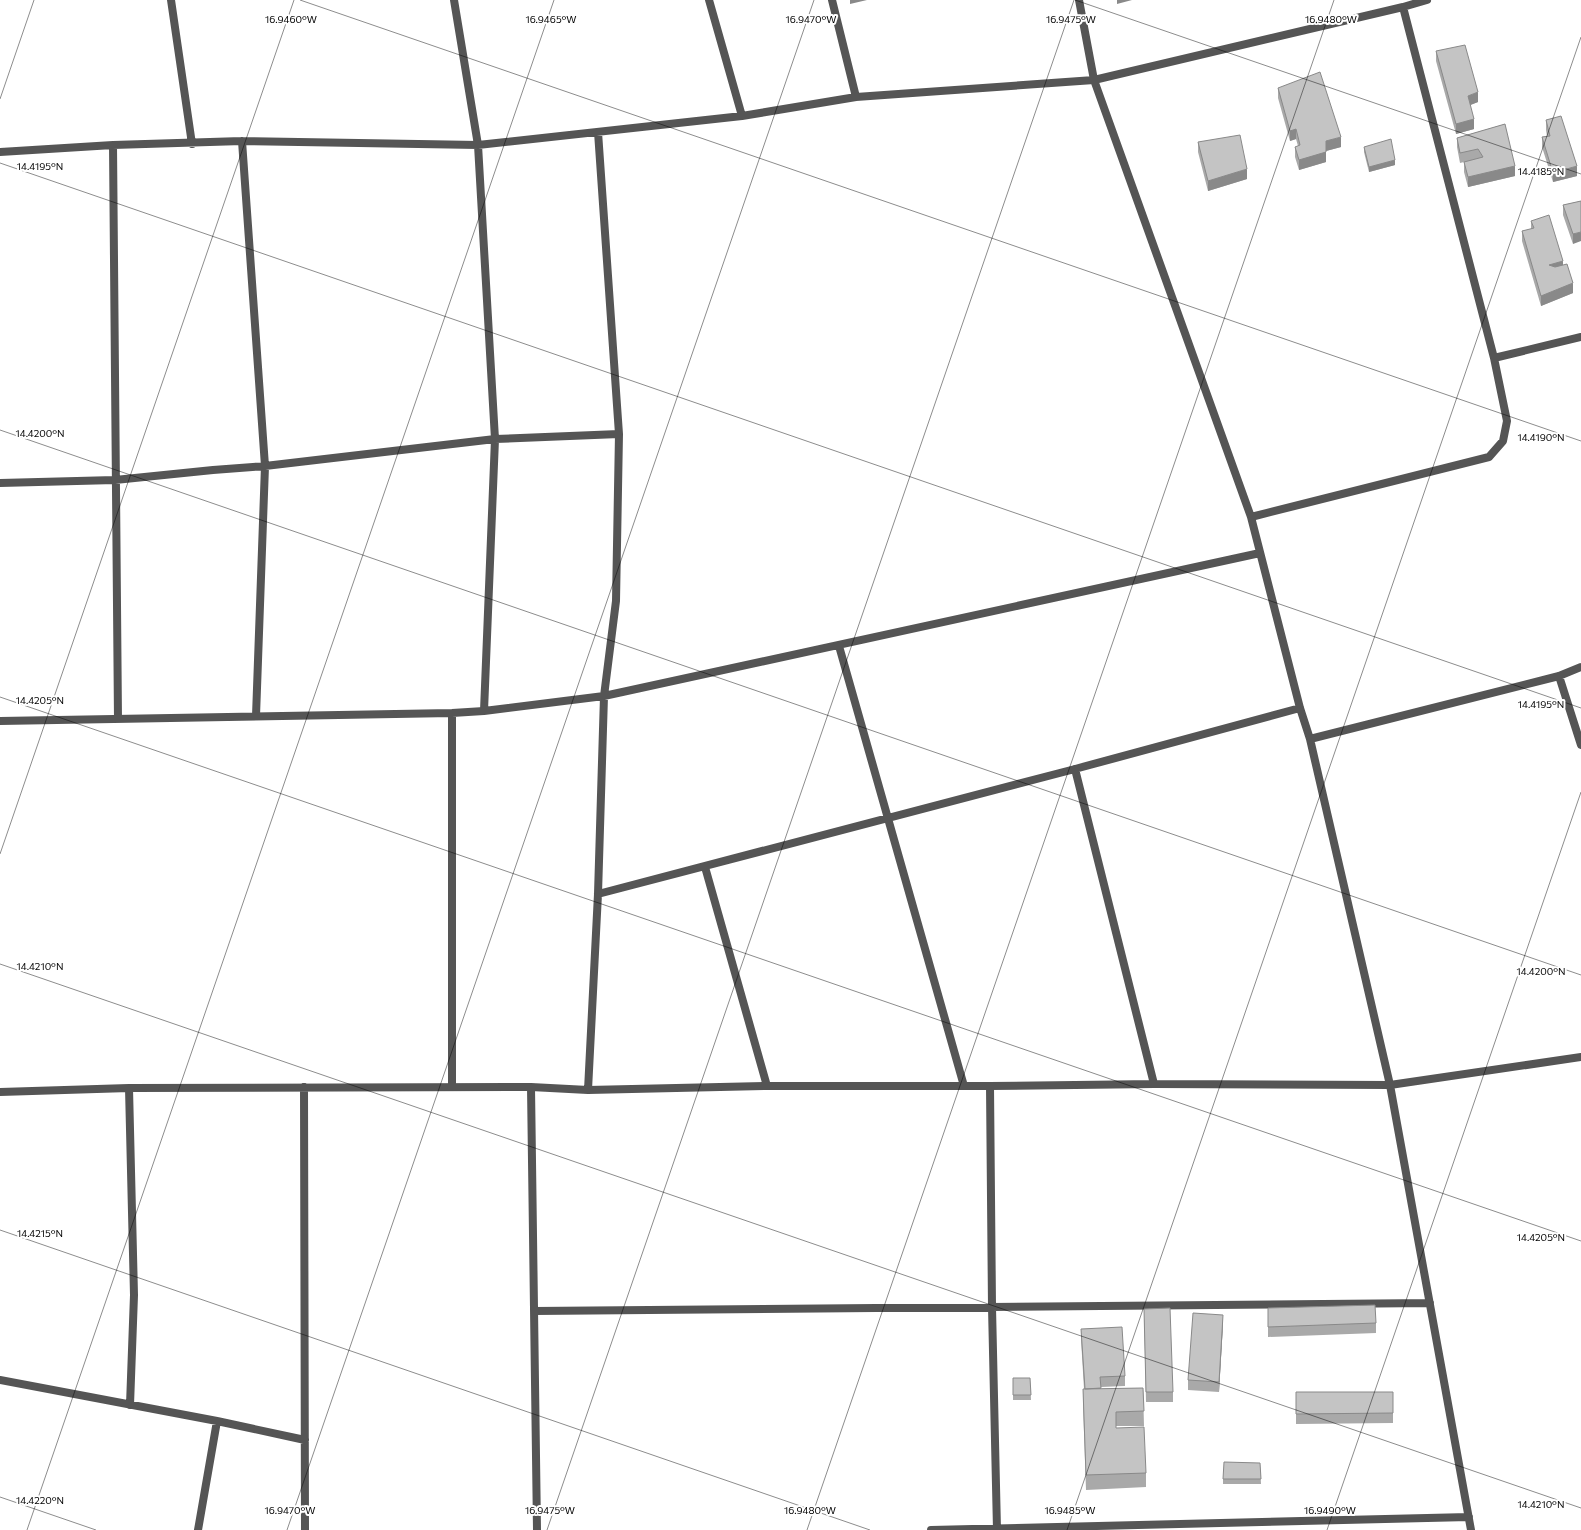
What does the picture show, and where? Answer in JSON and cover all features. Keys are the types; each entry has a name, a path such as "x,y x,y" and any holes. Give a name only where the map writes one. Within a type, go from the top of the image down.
{"street":[{"path":"170,0 192,144"},
{"path":"454,0 478,145 494,439 484,711"},
{"path":"710,0 742,116"},
{"path":"832,0 856,97"},
{"path":"1079,0 1094,80 1251,517 1300,708 1310,739 1390,1085 1471,1530"},
{"path":"0,152 113,145 192,144 242,141 478,145 742,116 856,97 1094,80 1403,8 1427,0"},
{"path":"1251,517 1489,457 1503,441 1507,420 1494,358 1403,8"},
{"path":"588,1090 598,894 604,696 616,601 619,434 598,132"},
{"path":"242,141 265,466 256,716"},
{"path":"113,145 118,719"},
{"path":"1494,358 1581,337"},
{"path":"0,483 115,480 265,466 494,439 619,434"},
{"path":"0,721 452,713 484,711 604,696 839,646 1260,552"},
{"path":"839,646 964,1086"},
{"path":"1310,739 1559,676 1581,667"},
{"path":"1559,676 1581,745"},
{"path":"598,894 1075,769 1300,708"},
{"path":"452,713 452,1087"},
{"path":"1075,769 1154,1084"},
{"path":"705,866 768,1086"},
{"path":"0,1092 129,1088 304,1087 531,1087 588,1090 768,1086 1154,1084 1390,1085 1581,1057"},
{"path":"990,1086 992,1307 997,1529"},
{"path":"304,1087 305,1530"},
{"path":"531,1087 536,1530"},
{"path":"129,1088 134,1294 130,1405"},
{"path":"534,1311 1430,1303"},
{"path":"0,1380 217,1421 305,1440"},
{"path":"198,1530 217,1421"},
{"path":"931,1530 1469,1518"}],"building":[{"path":"1465,45 1478,92 1468,96 1474,119 1456,124 1436,51"},
{"path":"1320,72 1341,137 1326,141 1326,152 1299,160 1295,147 1300,145 1296,129 1290,131 1278,88"},
{"path":"1561,116 1577,166 1553,173 1542,137 1550,136 1546,120"},
{"path":"1505,124 1515,166 1468,177 1464,162 1483,157 1478,149 1460,153 1457,138"},
{"path":"1240,135 1247,169 1208,181 1198,142"},
{"path":"1391,139 1395,160 1369,167 1364,147"},
{"path":"1581,201 1581,232 1573,234 1563,205"},
{"path":"1549,215 1563,261 1549,265 1555,267 1567,264 1573,283 1541,296 1522,231 1534,228 1531,221"},
{"path":"1375,1305 1376,1323 1268,1327 1268,1308"},
{"path":"1170,1308 1173,1392 1146,1392 1144,1309"},
{"path":"1193,1313 1223,1315 1219,1382 1188,1380"},
{"path":"1122,1327 1125,1376 1100,1377 1101,1388 1085,1389 1081,1329"},
{"path":"1013,1378 1030,1378 1031,1395 1013,1395"},
{"path":"1143,1388 1144,1411 1116,1412 1116,1428 1144,1427 1146,1473 1086,1475 1083,1389"},
{"path":"1296,1392 1393,1392 1393,1413 1296,1414"},
{"path":"1224,1462 1260,1463 1261,1479 1223,1479"}]}
